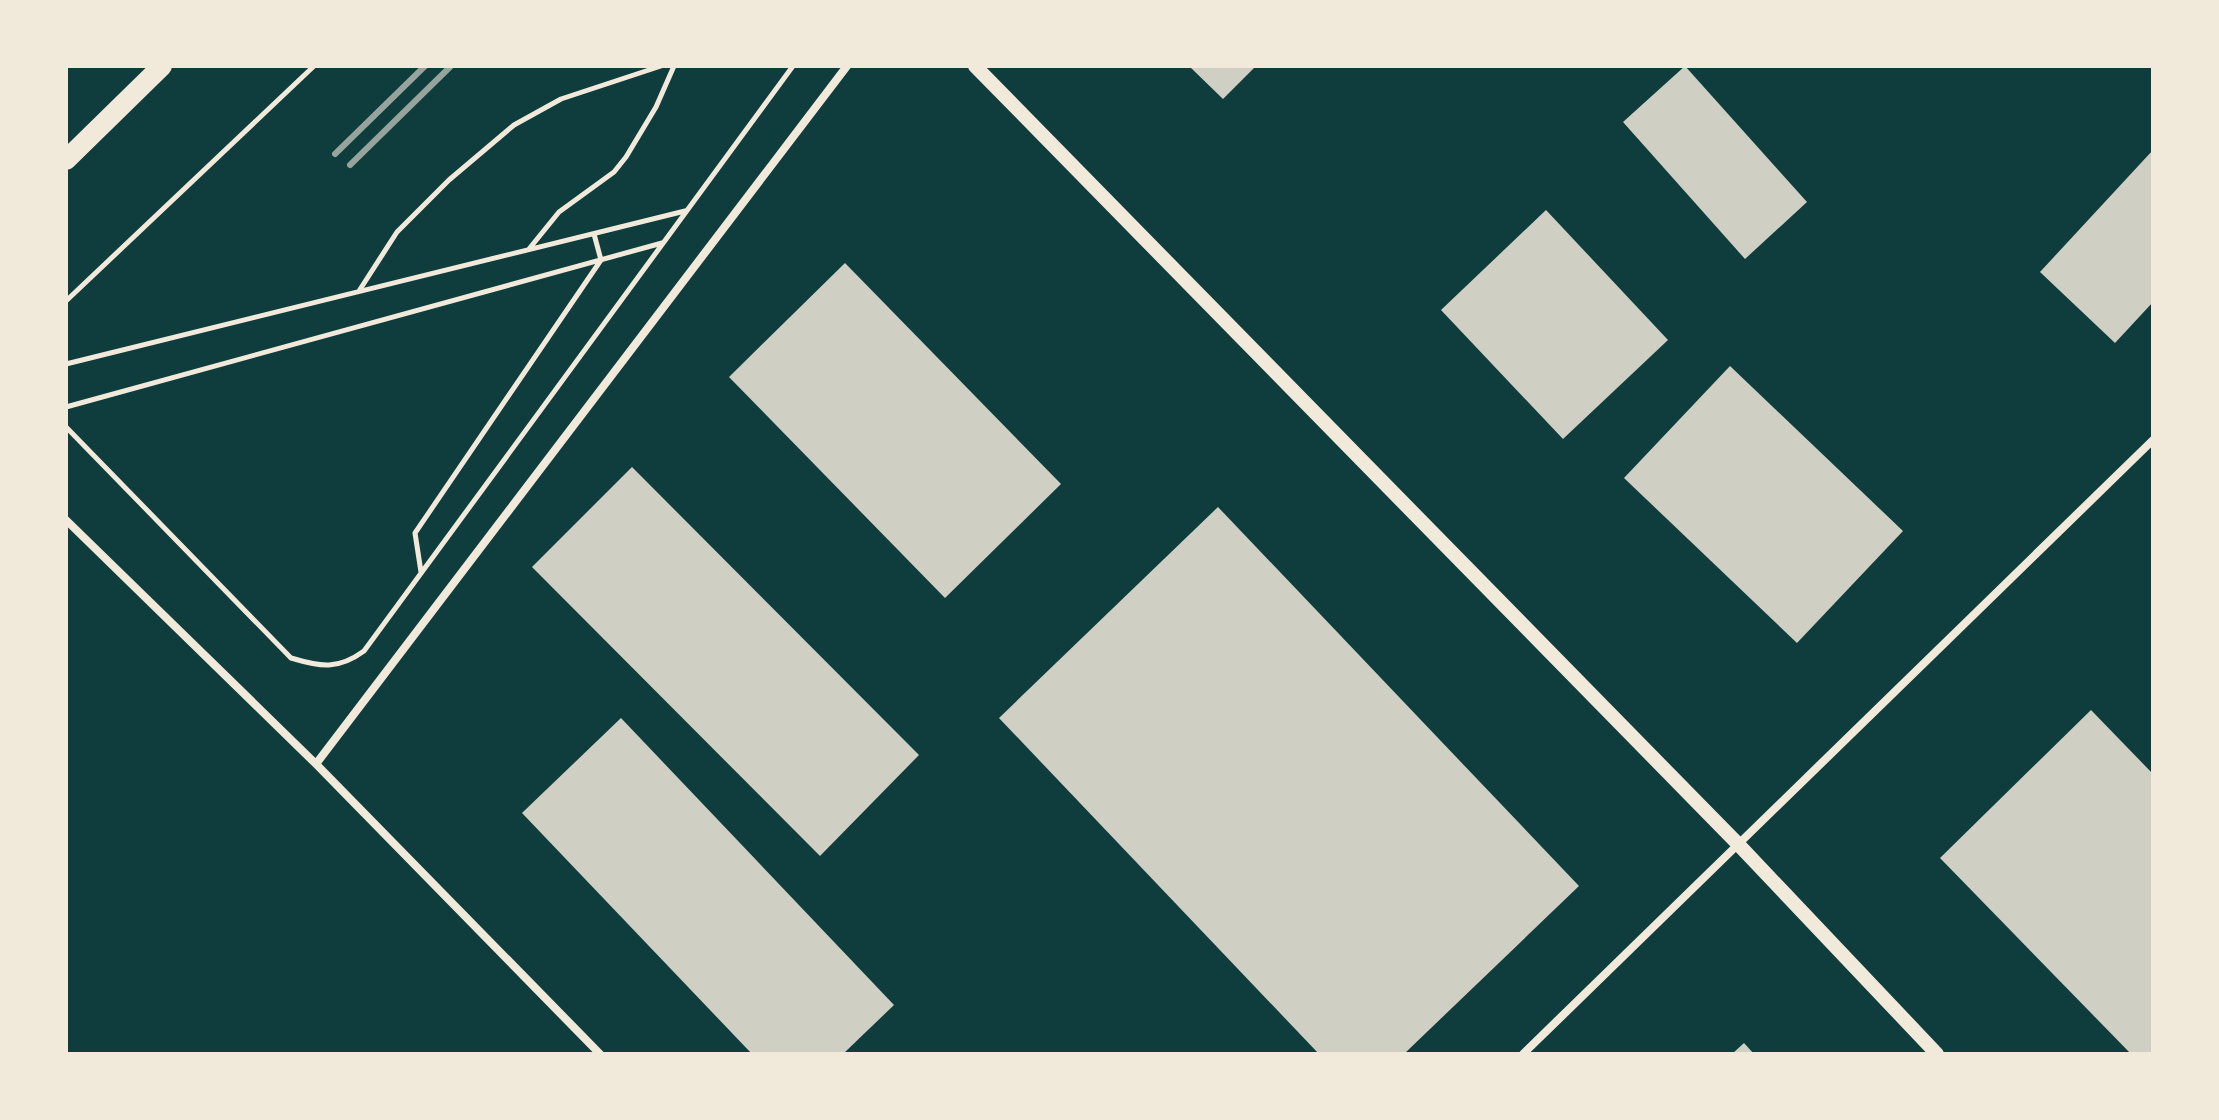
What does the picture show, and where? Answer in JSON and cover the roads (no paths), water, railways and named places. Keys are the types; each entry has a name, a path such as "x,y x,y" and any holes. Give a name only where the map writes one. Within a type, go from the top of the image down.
{"main road":[{"path":"66,160 162,66"}],"street":[{"path":"316,764 847,66"},
{"path":"975,66 1738,844 1937,1054"},
{"path":"1523,1054 2153,440"},
{"path":"66,520 316,764 600,1054"}],"railway":[{"path":"335,154 425,66"},
{"path":"350,165 451,66"}]}
